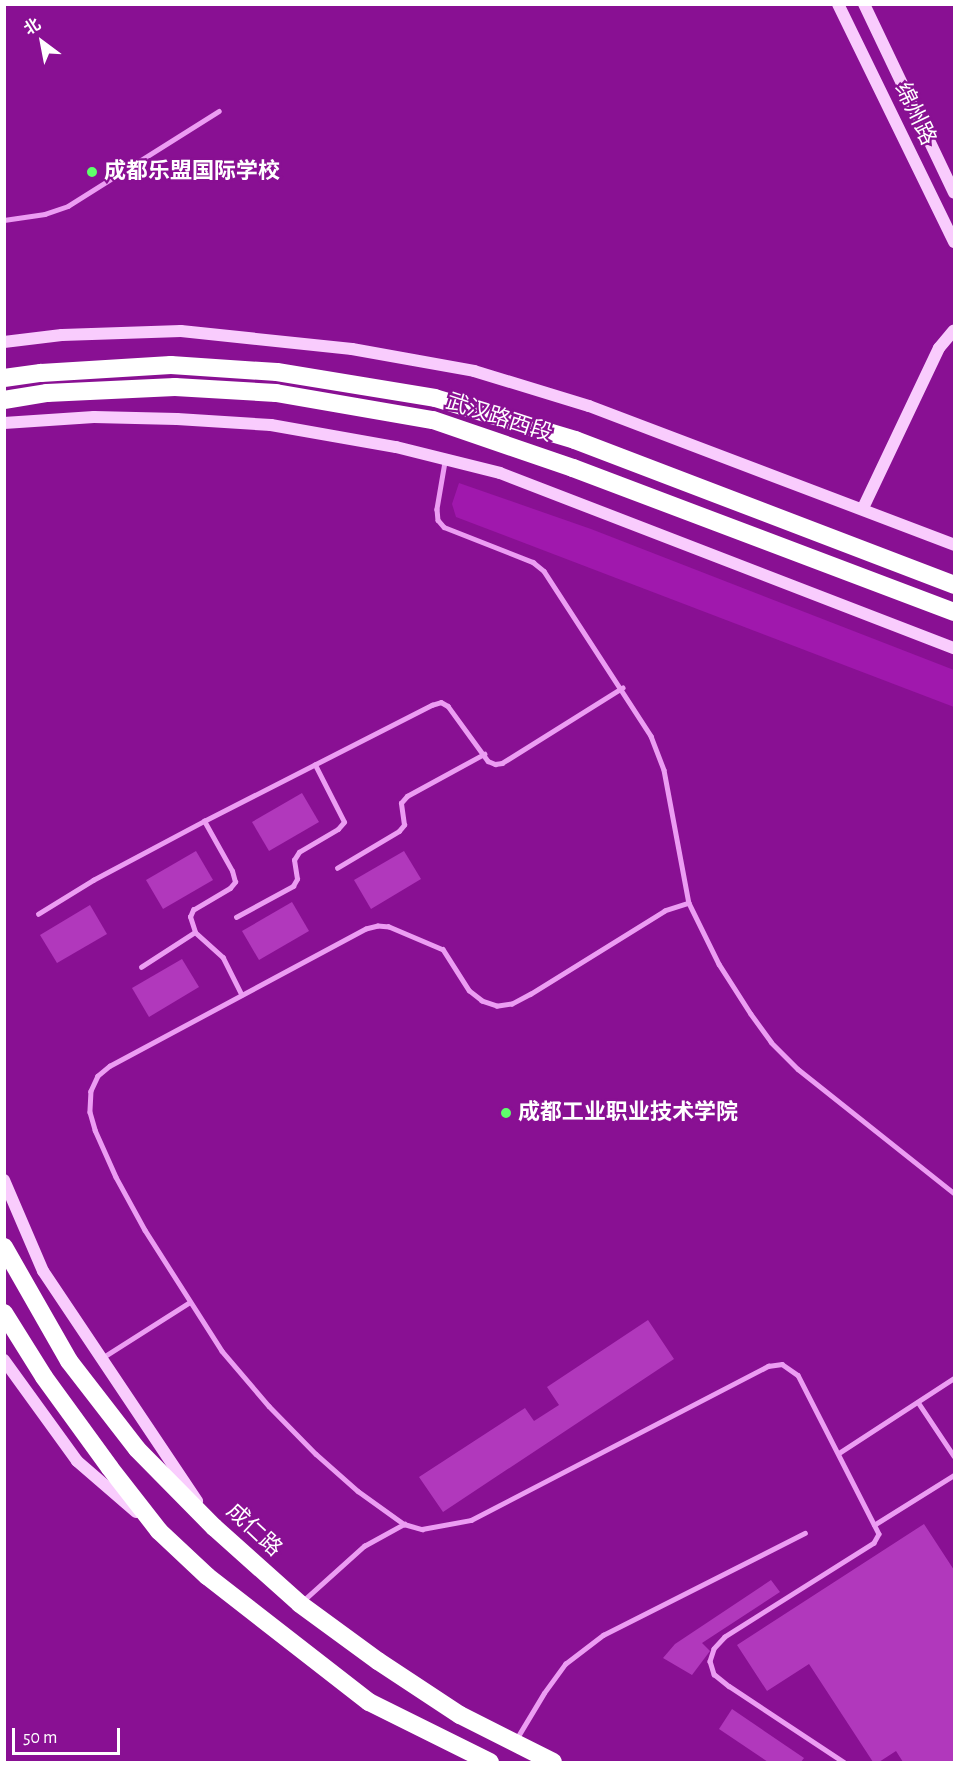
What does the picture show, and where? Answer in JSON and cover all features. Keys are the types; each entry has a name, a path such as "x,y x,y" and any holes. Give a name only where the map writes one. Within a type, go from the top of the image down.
{"highway":[{"name":"武汉路西段","path":"4,378 41,373 171,365 277,372 435,398 575,440 954,585"},
{"name":"武汉路西段","path":"4,400 47,393 175,387 276,393 433,420 573,468 954,612"},
{"name":"成仁路","path":"4,1247 69,1361 137,1449 214,1527 300,1604 378,1661 460,1715 553,1762"},
{"path":"4,1314 44,1377 159,1532 207,1576 369,1702 490,1762"}],"main road":[{"name":"绵州路","path":"838,4 954,242"},
{"name":"绵州路","path":"864,4 954,193"},
{"path":"862,508 939,348 954,330"},
{"path":"4,342 62,336 181,331 352,349 474,371 589,406 862,508 954,545"},
{"path":"4,423 94,417 271,425 396,447 500,472 954,648"},
{"path":"4,1180 43,1271 100,1360 214,1527"},
{"path":"4,1359 77,1461 159,1532"}],"lane":[{"path":"4,220 45,214 68,206 219,111"},
{"path":"445,459 437,509 438,520 444,526 533,562 544,571 651,736 664,770 689,903 719,964 771,1042 798,1069 954,1193"},
{"path":"38,914 93,880 204,821 441,702 448,706 488,761 495,764 502,763 622,688"},
{"path":"337,868 399,831 404,825 401,803 407,796 484,754"},
{"path":"236,917 292,886 297,879 294,860 299,852 338,829 344,822 315,765"},
{"path":"204,821 232,871 235,882 230,888 193,910 190,917 195,932 222,957 242,995"},
{"path":"689,903 665,911 512,1004 497,1006 482,1001 469,991 443,950 390,927 378,926 357,934 110,1066 98,1076 91,1091 90,1112 94,1130 116,1177 222,1352 316,1455 358,1491 404,1524 422,1529 471,1520 768,1366 782,1364 798,1375 879,1534 874,1544 725,1637 714,1649 710,1661 714,1674 729,1686 844,1762"},
{"path":"141,967 195,932"},
{"path":"100,1360 190,1302"},
{"path":"839,1453 954,1378"},
{"path":"918,1402 954,1456"},
{"path":"874,1525 954,1475"},
{"path":"300,1604 364,1546 404,1524"},
{"path":"514,1743 544,1693 566,1665 603,1635 805,1533"}],"shaded area":[{"path":"459,483 591,529 954,670 954,707 456,517 452,504"}],"building":[{"path":"302,793 319,822 269,851 252,822"},
{"path":"196,851 213,880 163,909 146,880"},
{"path":"404,851 421,879 371,909 354,880"},
{"path":"292,902 309,931 259,960 242,931"},
{"path":"90,905 107,934 57,963 40,935"},
{"path":"182,959 199,987 149,1017 132,988"},
{"path":"648,1320 674,1359 443,1512 419,1477 525,1408 534,1421 559,1405 547,1387"},
{"path":"924,1524 954,1570 954,1762 903,1762 896,1751 879,1762 873,1762 809,1664 767,1691 737,1645"},
{"path":"771,1580 780,1592 702,1643 710,1651 692,1675 663,1658 675,1644"},
{"path":"732,1709 804,1758 801,1762 768,1762 719,1729"}],"place":[{"name":"成都乐盟国际学校","path":"92,172"},
{"name":"成都工业职业技术学院","path":"506,1113"}]}
